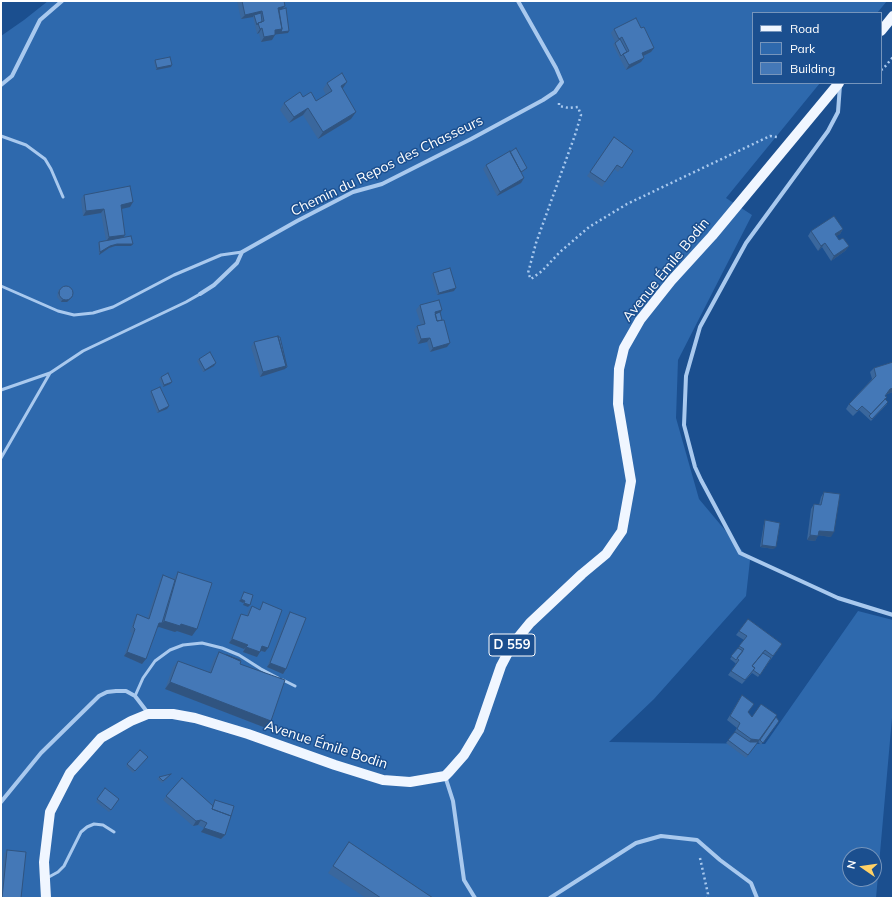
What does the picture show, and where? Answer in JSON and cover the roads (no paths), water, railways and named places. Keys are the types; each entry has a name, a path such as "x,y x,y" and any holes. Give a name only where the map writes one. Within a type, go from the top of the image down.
{"main road":[{"path":"882,30 893,16"},
{"name":"Avenue Émile Bodin","path":"46,898 44,862 50,812 70,773 101,738 131,721 148,714 173,714 195,718 248,734 334,765 383,780 410,782 445,776 464,755 479,730 501,666 512,645 530,622 606,554 622,531 631,481 618,404 619,369 624,348 640,320 839,84"}],"street":[{"path":"1,85 12,76 40,20 62,1"},
{"name":"Chemin du Repos des Chasseurs","path":"242,252 353,192 382,184 471,139 555,92 562,82 556,68 518,1"},
{"path":"840,84 838,112 828,131 746,243 700,326 686,376 684,425 695,466 701,480 740,553 838,598 893,615"},
{"path":"200,294 214,285 237,262 242,252"},
{"path":"1,802 41,753 99,696 107,692 126,691 135,696 148,714"},
{"path":"445,776 453,801 464,880 475,898"},
{"path":"550,898 636,843 661,836 696,840 751,883 757,898"}],"lane":[{"path":"1,136 16,140 26,145 45,159 52,169 63,197"},
{"path":"1,286 58,312 74,315 93,313 113,306 174,275 221,255 242,252"},
{"path":"1,390 50,373 83,351 200,294"},
{"path":"1,458 50,373"},
{"path":"135,696 143,678 155,661 170,650 183,645 202,643 222,648 239,655 261,669 294,686"},
{"path":"45,879 58,872 64,866 81,832 87,827 94,824 103,825 114,832"}]}
